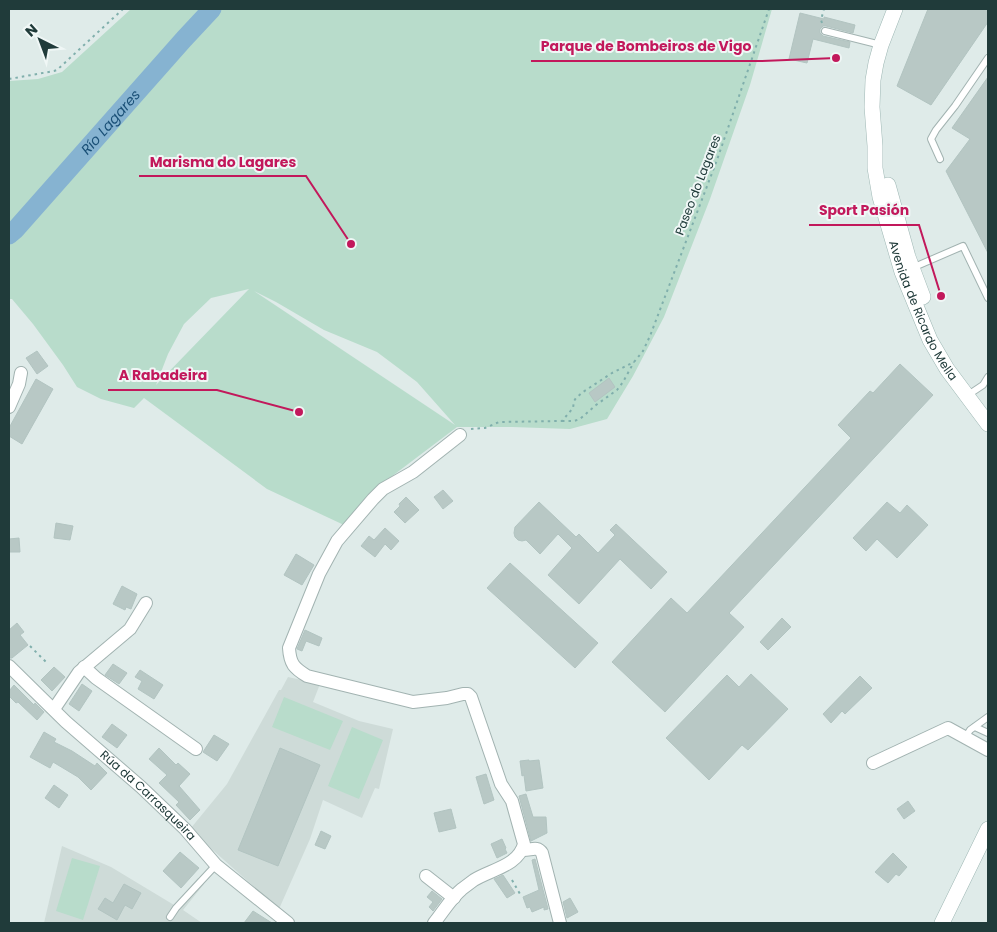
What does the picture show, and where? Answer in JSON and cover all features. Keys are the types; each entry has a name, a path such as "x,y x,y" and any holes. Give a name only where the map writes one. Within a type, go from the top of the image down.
{"main road":[{"name":"Avenida de Ricardo Mella","path":"895,9 881,45 873,80 872,107 875,168 884,209 905,278 936,341 947,369 988,424"},
{"name":"Avenida de Ricardo Mella","path":"875,146 898,220 905,278"},
{"name":"Avenida de Ricardo Mella","path":"936,341 971,393 977,409"},
{"path":"942,923 988,829"}],"street":[{"path":"9,407 19,384 21,373"},
{"path":"434,923 460,890 475,880 510,863 518,856 524,844 512,801 501,784 473,701 468,694 464,694 413,702 307,676 293,666 289,648 319,574 337,541 383,489 413,472 460,435"},
{"path":"54,709 84,668 130,629 146,603"},
{"name":"Rúa da Carrasqueira","path":"9,666 66,722 141,787 179,823 216,865 288,923"},
{"path":"84,668 196,749"},
{"path":"873,763 948,728 988,750"},
{"path":"522,850 536,848 542,853 560,923"},
{"path":"426,876 454,898"}],"lane":[{"path":"825,31 881,45"},
{"path":"940,159 931,139 988,58"},
{"path":"905,278 962,246 988,298"},
{"path":"971,393 983,385 988,376"},
{"path":"965,738 970,730 988,717"},
{"path":"975,727 988,732"},
{"path":"170,917 216,865"}],"path":[{"path":"9,79 57,70 123,9"},
{"name":"Paseo do Lagares","path":"460,435 466,430 485,428 499,422 574,421 580,419 617,390 623,382 634,362 643,351 665,298 717,160 768,9"},
{"path":"824,9 821,20 825,31"},
{"path":"562,421 573,408 576,398 583,392 612,373 634,362"},
{"path":"30,646 47,663"},
{"path":"512,880 520,894"}],"shaded area":[{"path":"288,677 320,684 313,702 359,721 393,729 379,789 375,788 362,818 323,800 310,839 279,909 206,844 191,828 227,784"},
{"path":"62,846 111,867 174,905 198,878 204,884 183,910 202,923 44,923"}],"green space":[{"path":"131,9 772,9 750,85 710,199 664,317 633,376 607,419 570,429 457,427 383,483 344,525 267,489 144,398 134,408 101,399 77,387 33,324 12,299 9,299 9,81 38,79 62,72","holes":["248,290 156,385 168,354 184,324 211,298","254,291 324,330 377,352 417,382 455,425"]},
{"path":"284,697 343,721 330,750 272,727"},
{"path":"352,727 383,740 359,799 328,786"},
{"path":"72,858 100,866 83,920 56,911"}],"building":[{"path":"928,9 988,9 988,22 931,105 897,86"},
{"path":"800,13 855,25 853,33 826,26 820,29 820,33 823,36 850,42 849,48 813,39 807,63 789,59"},
{"path":"988,77 988,253 946,171 970,139 952,128"},
{"path":"37,351 48,366 37,374 26,358"},
{"path":"900,364 933,395 729,613 744,627 665,712 612,662 671,598 687,613 851,438 838,425 870,391 873,393"},
{"path":"609,378 615,387 595,402 589,393"},
{"path":"36,379 53,389 22,444 9,436 9,428"},
{"path":"443,490 453,501 443,509 434,497"},
{"path":"406,497 419,510 405,523 394,512"},
{"path":"539,502 576,537 579,534 598,553 615,535 610,530 616,524 667,572 651,589 620,559 579,604 548,575 572,548 558,534 540,554 526,540 518,540 515,537 515,527"},
{"path":"887,502 900,513 907,505 928,525 897,558 877,539 866,551 853,538"},
{"path":"56,523 73,526 70,540 54,538"},
{"path":"385,528 399,541 391,550 385,544 375,557 361,546 369,536 374,540"},
{"path":"19,538 20,552 9,552 9,539"},
{"path":"296,554 314,565 302,585 284,575"},
{"path":"510,563 598,643 575,668 487,588"},
{"path":"122,586 137,594 131,609 126,607 125,610 113,604"},
{"path":"782,618 791,627 768,650 760,642"},
{"path":"17,623 24,632 20,635 28,645 12,658 9,658 9,630"},
{"path":"305,630 322,638 319,646 306,641 302,651 297,649"},
{"path":"113,664 127,673 119,684 105,675"},
{"path":"54,667 65,677 52,691 41,680"},
{"path":"140,670 163,685 154,699 138,689 142,681 135,677"},
{"path":"751,674 788,709 748,750 742,745 709,780 666,738 727,675 739,687"},
{"path":"860,676 872,688 845,714 842,711 831,723 823,714"},
{"path":"82,684 92,691 79,711 69,704"},
{"path":"14,685 44,712 37,720 9,696 9,691"},
{"path":"112,724 127,735 117,748 102,737"},
{"path":"44,732 56,739 54,742 95,766 97,763 107,773 91,790 78,777 53,762 50,768 30,757"},
{"path":"214,735 229,744 217,761 203,752"},
{"path":"159,748 176,765 178,763 190,774 179,786 200,810 190,820 176,805 179,802 159,783 167,775 149,759"},
{"path":"280,748 320,765 278,866 238,850"},
{"path":"539,760 543,788 526,791 520,761"},
{"path":"486,774 494,800 484,804 476,777"},
{"path":"54,785 68,795 59,808 45,798"},
{"path":"526,794 533,817 546,817 547,833 531,841 519,796"},
{"path":"908,801 915,811 904,819 897,809"},
{"path":"451,809 456,828 439,832 434,813"},
{"path":"321,831 331,836 325,849 315,845"},
{"path":"502,839 507,853 497,858 491,844"},
{"path":"180,852 199,868 181,888 163,871"},
{"path":"893,853 907,867 899,876 896,874 888,883 875,872"},
{"path":"535,859 548,909 544,910 544,907 532,912 530,907 527,908 523,897 539,890 532,860"},
{"path":"503,875 515,893 507,898 494,879"},
{"path":"124,884 141,893 132,909 125,905 117,920 98,909 105,898 113,903"},
{"path":"432,891 442,899 433,911 429,907 433,902 427,897"},
{"path":"570,898 578,912 567,918 563,902"},
{"path":"253,911 272,923 244,923"}],"waterway":[{"name":"Río Lagares","path":"9,235 212,9"}],"place":[{"name":"Parque de Bombeiros de Vigo","path":"836,58"},
{"name":"Marisma do Lagares","path":"351,244"},
{"name":"Sport Pasión","path":"941,296"},
{"name":"A Rabadeira","path":"299,412"}]}
